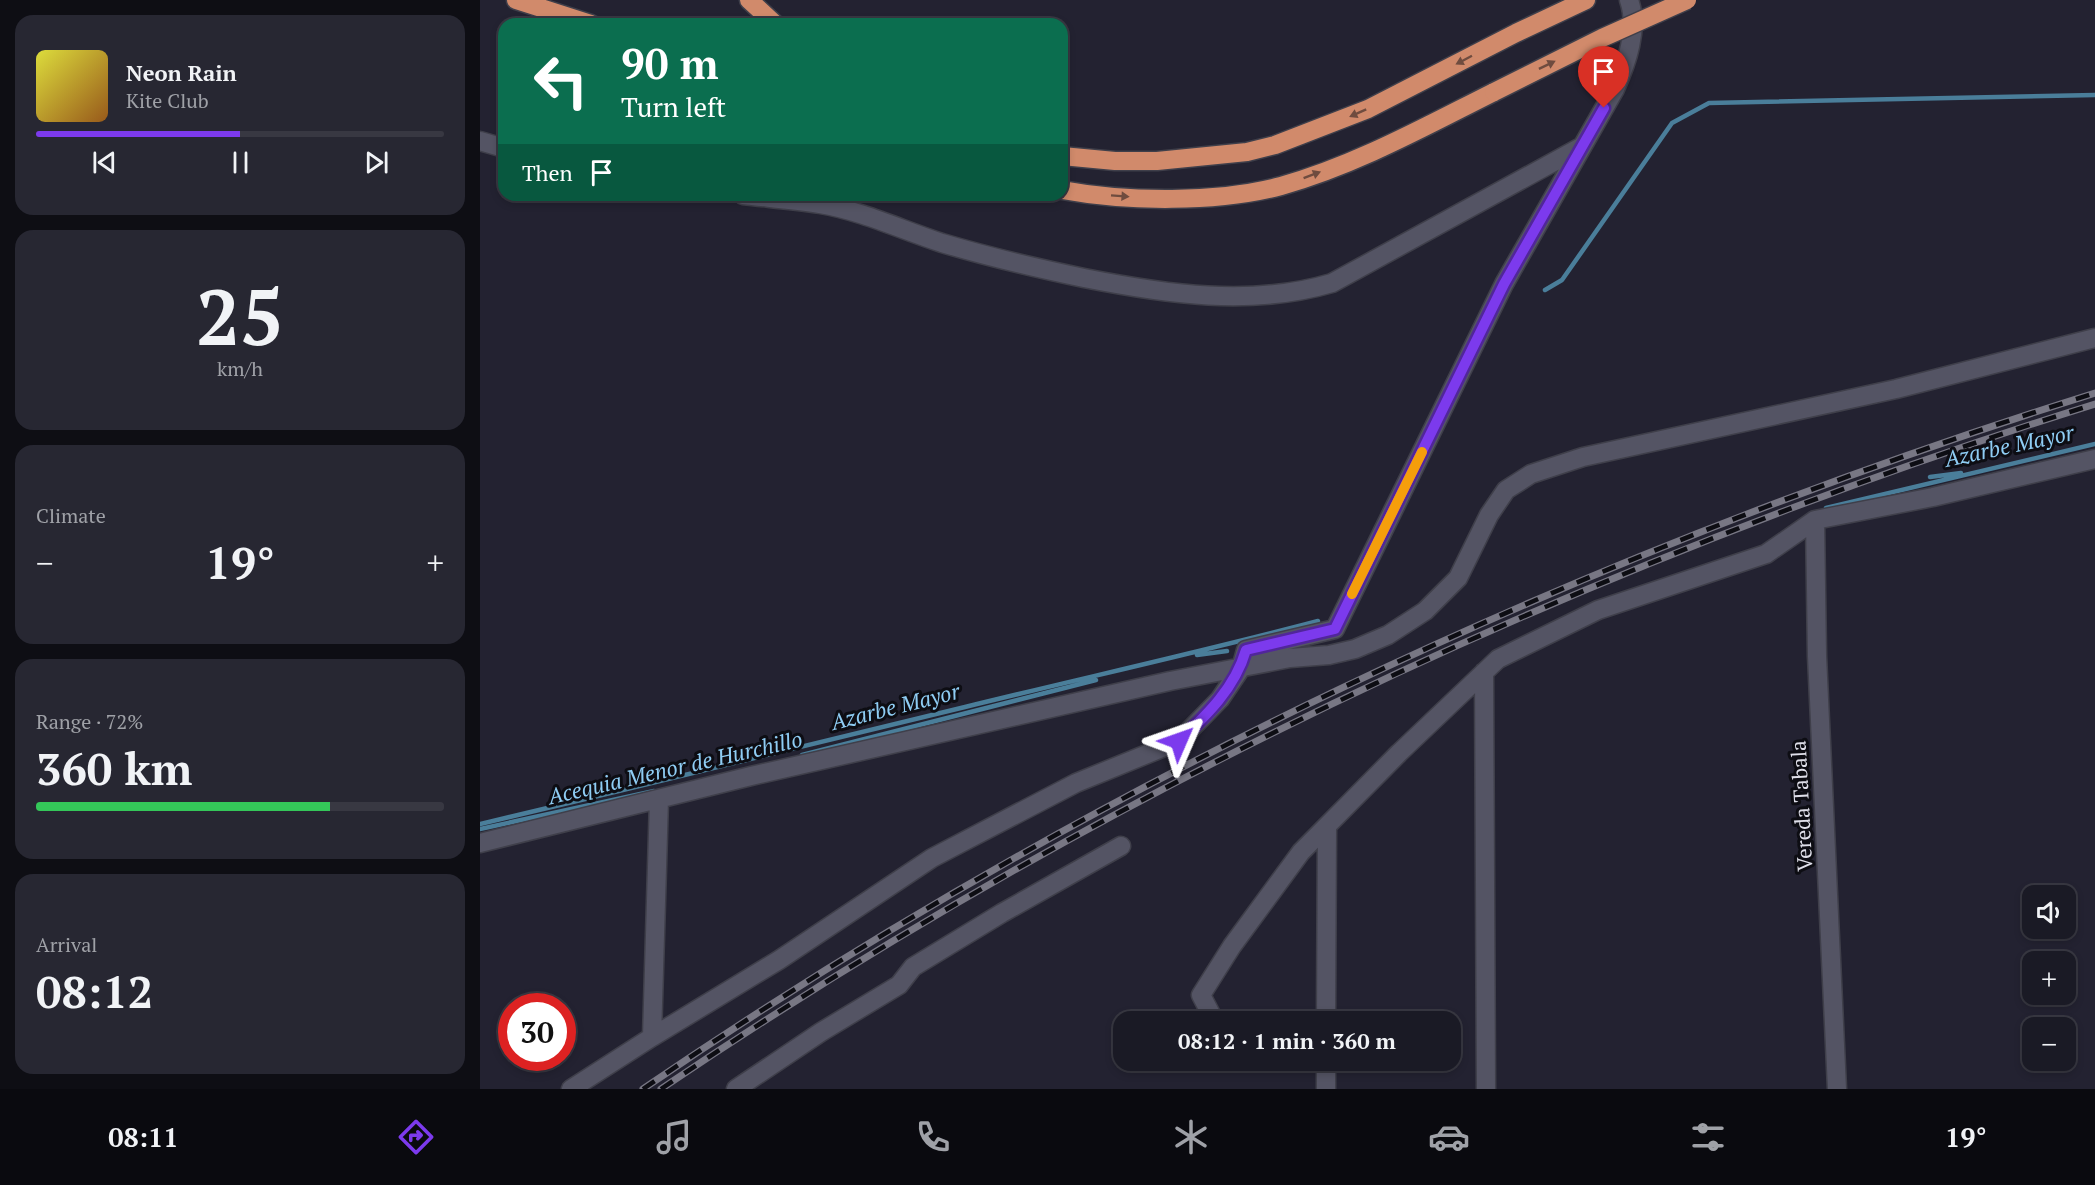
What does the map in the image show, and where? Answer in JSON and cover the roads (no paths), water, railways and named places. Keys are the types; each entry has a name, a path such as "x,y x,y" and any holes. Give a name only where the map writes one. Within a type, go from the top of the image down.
{"highway":[{"path":"516,0 572,18"},
{"path":"749,0 768,18"},
{"path":"1068,156 1140,161 1186,159 1247,152 1275,145 1340,121 1586,0"},
{"path":"1068,191 1138,197 1209,197 1249,193 1305,178 1362,156 1602,38 1687,0"}],"street":[{"path":"571,1089 780,960 932,858 1076,783 1179,741 1205,717 1220,699 1241,668 1246,650 1335,629 1504,284 1615,89 1624,68 1632,37 1632,10 1629,0"},
{"path":"480,141 498,146"},
{"path":"795,201 821,204 1010,262 1101,281 1200,296 1245,296 1306,291 1332,283 1582,146"},
{"path":"480,843 1013,716 1158,684 1355,649 1388,635 1417,616 1458,579 1489,515 1506,490 1531,474 1583,457 1896,389 2095,338"},
{"path":"1209,1011 1201,995 1232,946 1301,852 1399,753 1498,659 1598,610 1766,554 1815,520 1933,497 2095,459"},
{"name":"Vereda Tabala","path":"1815,520 1817,668 1837,1089"},
{"path":"1484,672 1486,1089"},
{"path":"652,1037 659,799"},
{"path":"1326,1011 1327,826"},
{"path":"736,1089 821,1032 899,985 913,967 1002,913 1121,846"},
{"path":"1326,1071 1326,1089"}],"waterway":[{"path":"1545,290 1562,280 1672,123 1709,103 2095,95"},
{"name":"Acequia Menor de Hurchillo","path":"1826,508 2095,444"},
{"name":"Azarbe Mayor","path":"1930,477 1961,473"},
{"name":"Azarbe Mayor","path":"480,824 1318,621"},
{"name":"Acequia Menor de Hurchillo","path":"1197,655 1227,651"},
{"name":"Acequia Menor de Hurchillo","path":"802,755 1096,680"},
{"name":"Acequia Menor de Hurchillo","path":"480,829 654,791"}],"railway":[{"path":"643,1089 812,978 985,875 1162,778 1343,687 1527,604 1714,527 1903,457 2095,393"},
{"path":"661,1089 829,980 1000,878 1175,783 1353,694 1534,612 1718,536 1905,467 2095,404"}]}
